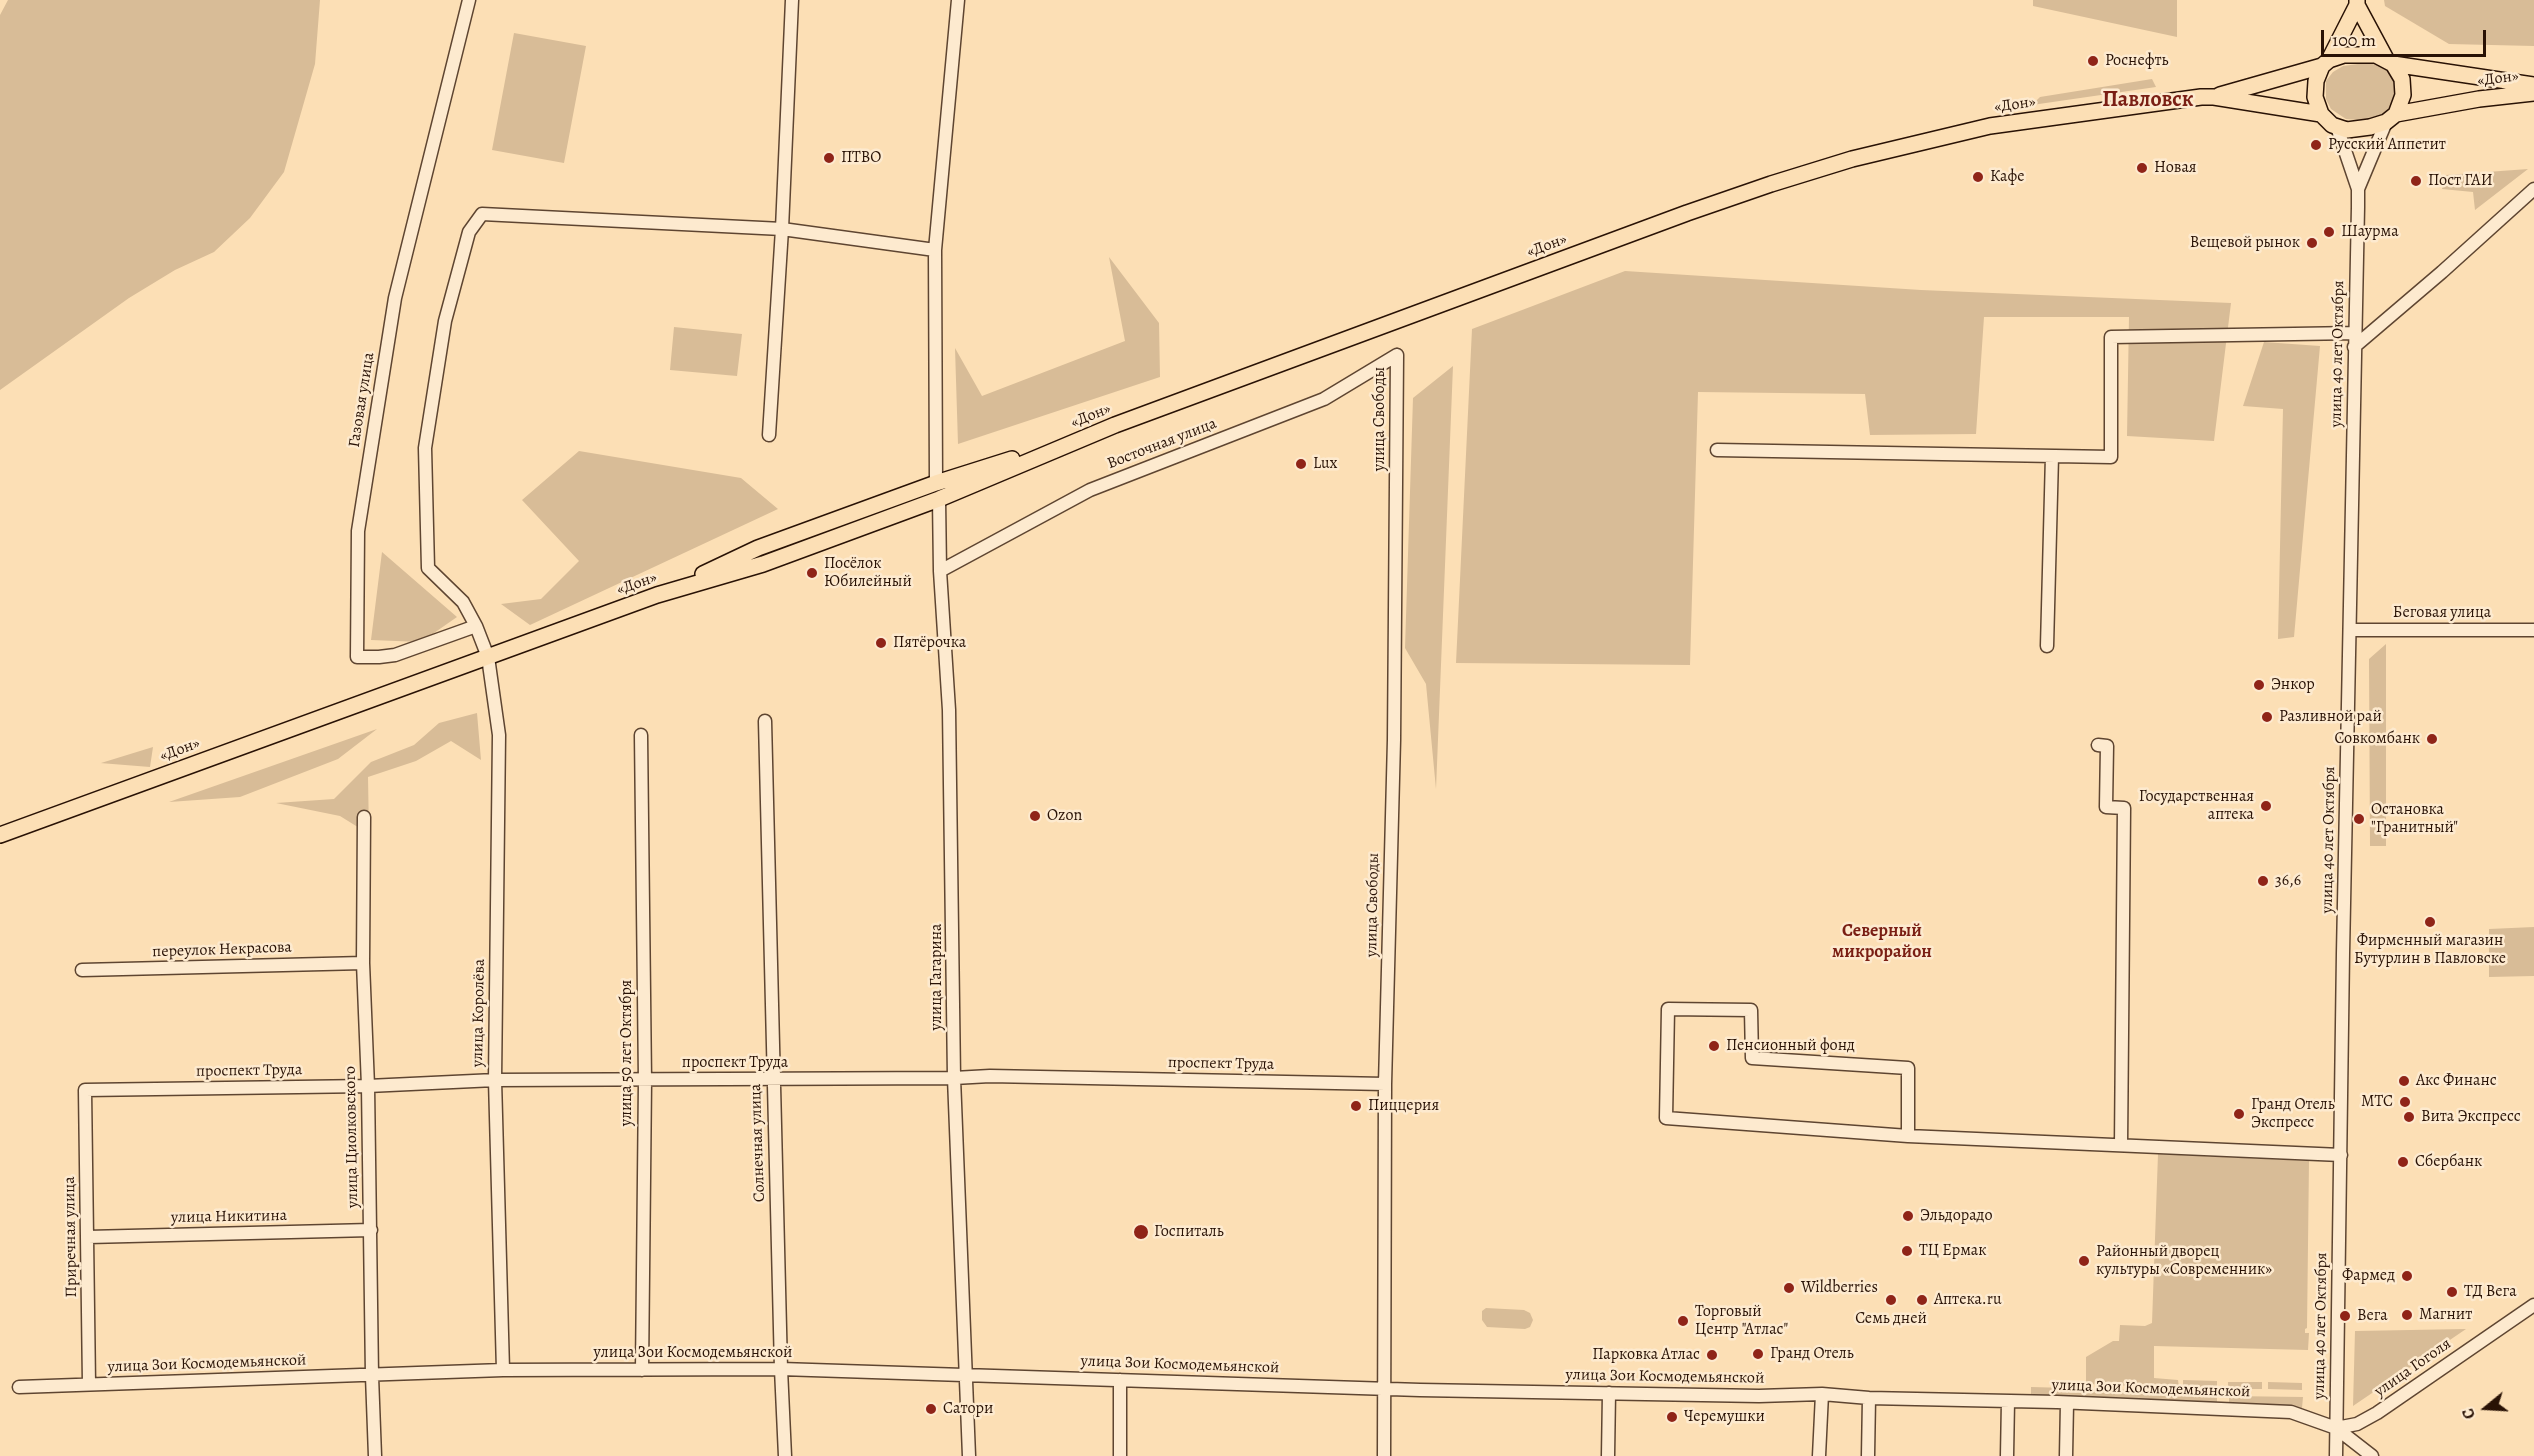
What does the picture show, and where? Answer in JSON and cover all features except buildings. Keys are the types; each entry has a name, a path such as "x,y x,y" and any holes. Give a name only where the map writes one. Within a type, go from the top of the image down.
{"main road":[{"path":"2357,3 2402,79 2403,95 2391,118"},
{"path":"2337,128 2321,114 2315,97 2316,81 2357,3"},
{"name":"«Дон»","path":"0,835 657,596 763,564 939,499 1115,425 1686,213 1842,162 1990,126 2214,97 2352,54 2376,55 2390,62 2534,86"},
{"name":"«Дон»","path":"2337,128 2362,129 2391,118 2479,99 2534,93"},
{"name":"«Дон»","path":"2214,97 2321,114"},
{"path":"657,596 758,549 936,483 1115,425"}],"street":[{"name":"Газовая улица","path":"469,0 395,298 358,531 357,657 380,657 395,654 476,626"},
{"path":"769,435 782,229 792,0"},
{"path":"936,483 935,250 958,0"},
{"name":"улица 40 лет Октября","path":"2358,189 2391,118"},
{"name":"улица 40 лет Октября","path":"2336,1456 2358,189 2337,128"},
{"path":"2354,347 2534,189"},
{"path":"488,657 476,626 462,602 428,568 425,448 445,321 469,232 482,214 782,229 935,250"},
{"path":"1717,450 2111,457 2110,337 2355,333"},
{"name":"Восточная улица","path":"940,571 1090,490 1324,399 1397,355"},
{"name":"улица Свободы","path":"1384,1456 1385,1084 1394,741 1397,355"},
{"path":"2047,646 2052,456"},
{"name":"улица Гагарина","path":"939,499 940,571 949,710 954,1078 969,1456"},
{"name":"Беговая улица","path":"2349,630 2534,630"},
{"name":"улица Королёва","path":"488,657 499,735 495,1080 503,1370"},
{"name":"Солнечная улица","path":"765,721 785,1456"},
{"name":"улица 50 лет Октября","path":"640,735 645,1081 642,1370"},
{"path":"2098,746 2107,746 2106,807 2124,808 2121,1145"},
{"name":"улица Циолковского","path":"364,817 363,963 368,1086 375,1456"},
{"name":"переулок Некрасова","path":"82,970 363,963"},
{"path":"1908,1136 1908,1068 1752,1058 1751,1010 1668,1009 1666,1118 1908,1136 2340,1155"},
{"name":"проспект Труда","path":"85,1090 368,1086 495,1080 773,1080 990,1076 1385,1084"},
{"name":"Приречная улица","path":"85,1090 88,1384"},
{"name":"улица Никитина","path":"88,1237 371,1230"},
{"name":"улица Гоголя","path":"2336,1428 2358,1424 2377,1413 2534,1305"},
{"name":"улица Зои Космодемьянской","path":"19,1387 503,1370 781,1369 1384,1389 1822,1395 2291,1412 2336,1428 2372,1456"},
{"path":"1119,1456 1120,1380"},
{"path":"1608,1456 1609,1393"},
{"path":"1819,1456 1822,1395"},
{"path":"1868,1456 1869,1398"},
{"path":"2007,1456 2008,1401"},
{"path":"2066,1456 2067,1403"}],"shaded area":[{"path":"8,0 320,0 315,64 284,172 250,218 214,252 175,270 129,298 0,390 0,15"},
{"path":"2033,0 2177,0 2177,37 2033,6"},
{"path":"2384,0 2534,0 2534,46 2449,44 2385,6"},
{"path":"514,33 586,46 564,163 492,150"},
{"path":"2374,64 2384,67 2392,75 2396,86 2396,99 2393,108 2385,116 2370,121 2346,119 2331,109 2326,99 2326,81 2333,72 2343,66"},
{"path":"2152,79 2156,87 2032,105 2040,97"},
{"path":"2528,169 2475,210 2473,192 2442,189 2446,175"},
{"path":"1109,257 1159,323 1160,377 958,444 955,348 982,396 1125,341"},
{"path":"1625,271 1921,290 2231,303 2214,441 2127,436 2129,317 1984,317 1976,434 1870,435 1865,394 1698,392 1690,665 1456,663 1472,329"},
{"path":"674,327 742,334 737,376 670,370"},
{"path":"2264,342 2320,346 2294,637 2278,639 2283,409 2243,406"},
{"path":"1453,366 1436,789 1426,684 1405,648 1413,398"},
{"path":"579,451 741,478 778,509 530,625 501,604 541,599 579,561 522,500"},
{"path":"382,552 457,617 421,642 371,640"},
{"path":"2386,644 2386,846 2370,846 2369,659"},
{"path":"477,713 481,760 451,741 416,761 368,777 369,834 340,816 276,803 334,799 371,762 414,745 439,723"},
{"path":"377,729 338,759 240,797 169,802"},
{"path":"153,747 150,767 100,763 101,763"},
{"path":"2534,927 2534,976 2489,977 2489,929"},
{"path":"2158,1154 2309,1161 2307,1328 2305,1329 2305,1333 2309,1333 2308,1350 2154,1346 2154,1378 2178,1380 2179,1388 2086,1384 2086,1357 2113,1341 2119,1341 2120,1325 2145,1326 2152,1323"},
{"path":"1486,1308 1524,1310 1530,1313 1533,1320 1530,1327 1525,1329 1487,1327 1482,1320 1482,1311"},
{"path":"2466,1329 2353,1406 2355,1331"},
{"path":"2183,1380 2217,1381 2217,1388 2183,1387"},
{"path":"2228,1382 2262,1382 2262,1389 2228,1389"},
{"path":"2268,1382 2302,1383 2302,1390 2268,1389"},
{"path":"2031,1387 2217,1392 2217,1405 2031,1400"},
{"path":"2229,1396 2303,1397 2302,1408 2229,1406"}],"place":[{"name":"Роснефть","path":"2093,61"},
{"name":"Русский Аппетит","path":"2316,145"},
{"name":"ПТВО","path":"829,158"},
{"name":"Новая","path":"2142,168"},
{"name":"Кафе","path":"1978,177"},
{"name":"Пост ГАИ","path":"2416,181"},
{"name":"Шаурма","path":"2329,232"},
{"name":"Вещевой рынок","path":"2312,243"},
{"name":"Lux","path":"1301,464"},
{"name":"Посёлок Юбилейный","path":"812,573"},
{"name":"Пятёрочка","path":"881,643"},
{"name":"Энкор","path":"2259,685"},
{"name":"Разливной рай","path":"2267,717"},
{"name":"Совкомбанк","path":"2432,739"},
{"name":"Государственная аптека","path":"2266,806"},
{"name":"Ozon","path":"1035,816"},
{"name":"Остановка \"Гранитный\"","path":"2359,819"},
{"name":"36,6","path":"2263,881"},
{"name":"Фирменный магазин Бутурлин в Павловске","path":"2430,922"},
{"name":"Пенсионный фонд","path":"1714,1046"},
{"name":"Акс Финанс","path":"2404,1081"},
{"name":"МТС","path":"2405,1102"},
{"name":"Пиццерия","path":"1356,1106"},
{"name":"Гранд Отель Экспресс","path":"2239,1114"},
{"name":"Вита Экспресс","path":"2409,1117"},
{"name":"Сбербанк","path":"2403,1162"},
{"name":"Эльдорадо","path":"1908,1216"},
{"name":"Госпиталь","path":"1141,1232"},
{"name":"ТЦ Ермак","path":"1907,1251"},
{"name":"Районный дворец культуры «Современник»","path":"2084,1261"},
{"name":"Фармед","path":"2407,1276"},
{"name":"Wildberries","path":"1789,1288"},
{"name":"ТД Вега","path":"2452,1292"},
{"name":"Семь дней","path":"1891,1300"},
{"name":"Аптека.ru","path":"1922,1300"},
{"name":"Магнит","path":"2407,1315"},
{"name":"Вега","path":"2345,1316"},
{"name":"Торговый Центр \"Атлас\"","path":"1683,1321"},
{"name":"Гранд Отель","path":"1758,1354"},
{"name":"Парковка Атлас","path":"1712,1355"},
{"name":"Сатори","path":"931,1409"},
{"name":"Черемушки","path":"1672,1417"}],"district":[{"name":"Павловск","path":"2148,101"},
{"name":"Северный микрорайон","path":"1882,942"}]}
